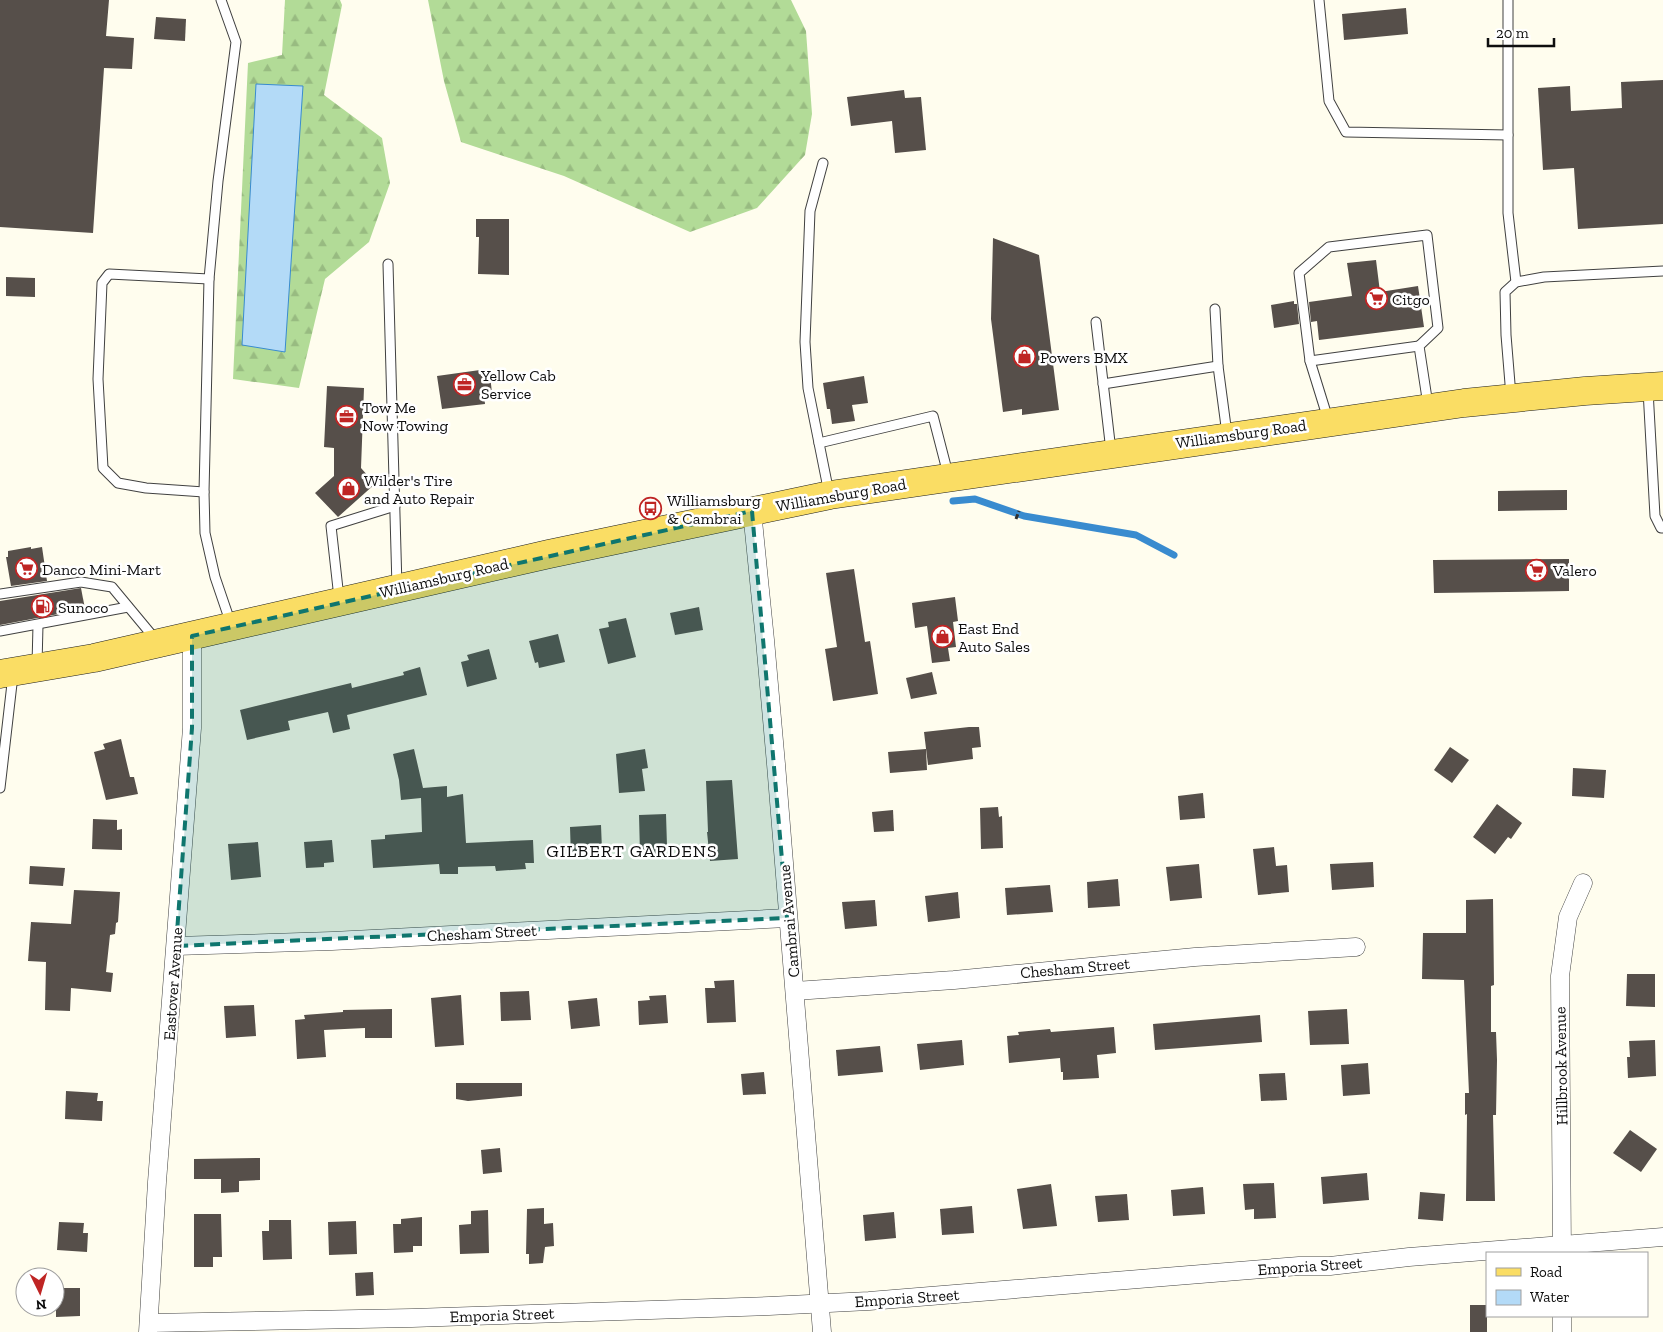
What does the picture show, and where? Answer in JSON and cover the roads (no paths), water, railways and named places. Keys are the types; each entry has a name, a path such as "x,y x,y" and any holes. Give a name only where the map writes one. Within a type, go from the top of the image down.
{"main road":[{"name":"Williamsburg Road","path":"17,672 159,644 752,511 830,496 1227,436 1428,408 1511,398 1656,386"}],"street":[{"name":"Cambrai Avenue","path":"752,511 766,649 822,1332"},
{"name":"Eastover Avenue","path":"148,1328 157,1182 192,728 192,636"},
{"name":"Hillbrook Avenue","path":"1562,1249 1560,976 1568,917 1583,883"},
{"name":"Chesham Street","path":"176,946 341,940 788,918"},
{"name":"Chesham Street","path":"795,991 954,980 1195,957 1356,947"},
{"name":"Emporia Street","path":"1521,1252 1663,1237"},
{"name":"Emporia Street","path":"148,1328 819,1304 1298,1266 1330,1266 1486,1255"},
{"path":"1562,1317 1562,1332"}],"lane":[{"path":"221,0 236,42 218,181 209,280 204,492 205,533 215,577 232,627"},
{"path":"1320,0 1329,101 1346,132 1508,135"},
{"path":"1508,0 1508,213 1516,282"},
{"path":"823,162 810,211 805,342 808,388 830,496"},
{"path":"1310,361 1420,346 1438,328 1427,235 1329,247 1299,273 1310,361 1329,422"},
{"path":"388,264 397,590"},
{"path":"1511,398 1505,292 1516,282 1544,277 1663,271"},
{"path":"204,492 146,488 118,483 103,468 98,380 102,283 109,274 209,280"},
{"path":"1214,310 1218,366 1227,436"},
{"path":"1096,322 1111,454"},
{"path":"1420,346 1428,408"},
{"path":"1103,384 1218,366"},
{"path":"1656,386 1655,516 1661,528 1663,528"},
{"path":"819,443 933,416 949,478"},
{"path":"340,602 331,526 395,506"},
{"path":"0,594 81,582 112,587 159,644"},
{"path":"0,631 128,607"},
{"path":"0,788 1,770 17,672 38,625"}],"water":[{"path":"256,84 303,86 285,352 242,345"}],"waterway":[{"path":"953,501 975,499 1024,516 1136,535 1174,555"}],"place":[{"name":"Citgo","path":"1376,299"},
{"name":"Powers BMX","path":"1024,357"},
{"name":"Yellow Cab Service","path":"465,384"},
{"name":"Tow Me Now Towing","path":"346,416"},
{"name":"Wilder's Tire and Auto Repair","path":"348,489"},
{"name":"Williamsburg & Cambrai","path":"651,509"},
{"name":"Danco Mini-Mart","path":"26,569"},
{"name":"Valero","path":"1537,570"},
{"name":"Sunoco","path":"42,607"},
{"name":"East End Auto Sales","path":"942,637"}],"district":[{"name":"GILBERT GARDENS","path":"632,851"}]}
